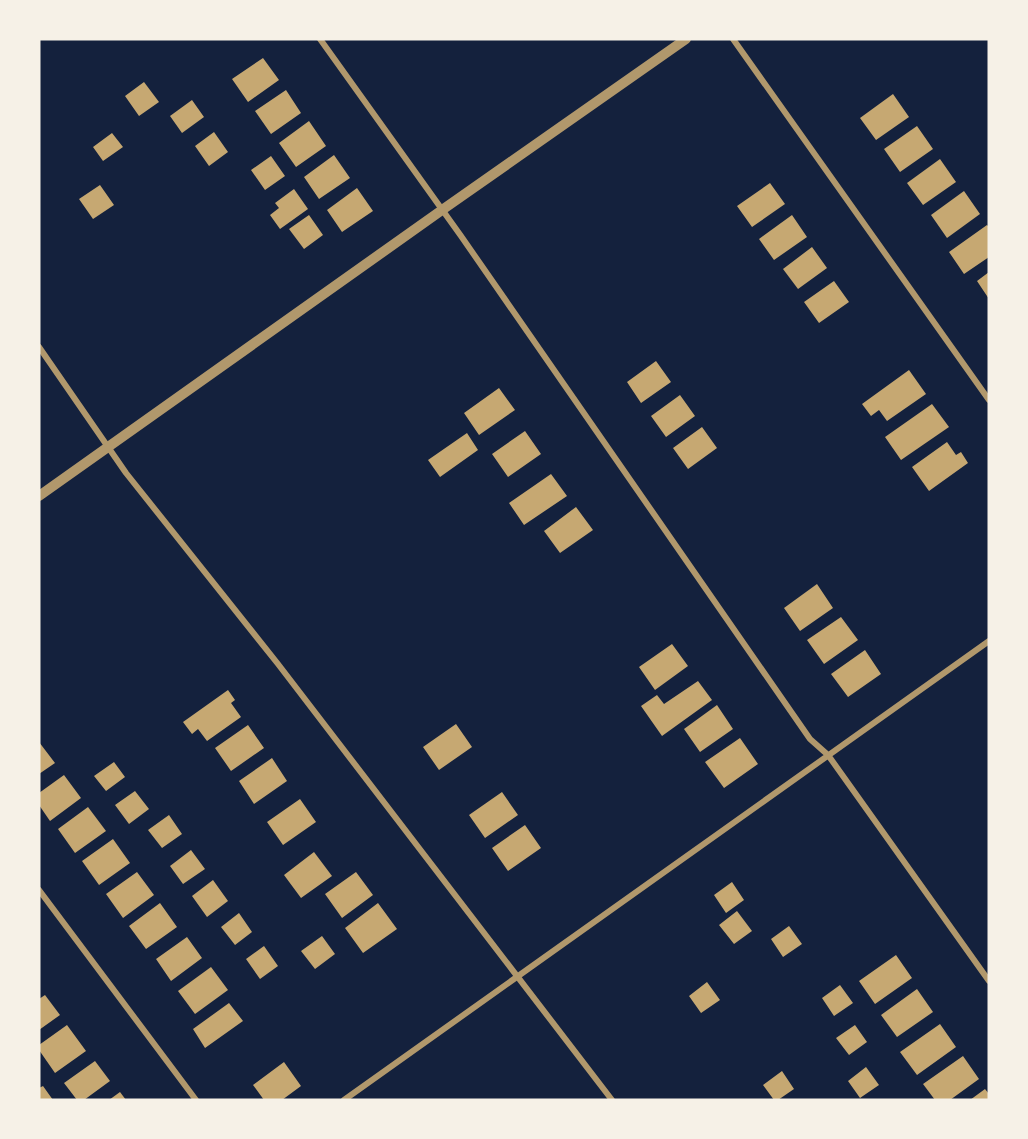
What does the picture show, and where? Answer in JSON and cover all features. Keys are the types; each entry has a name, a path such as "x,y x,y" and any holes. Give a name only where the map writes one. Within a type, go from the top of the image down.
{"street":[{"path":"320,39 442,210 810,740 828,755 989,981"},
{"path":"39,496 686,39"},
{"path":"733,39 989,400"},
{"path":"39,347 126,473 278,664 612,1100"},
{"path":"344,1100 989,641"},
{"path":"39,890 196,1100"}],"building":[{"path":"263,58 279,80 248,102 232,79"},
{"path":"144,82 159,102 139,116 125,96"},
{"path":"286,90 301,113 271,134 255,111"},
{"path":"893,94 909,117 876,140 860,118"},
{"path":"192,100 204,117 182,133 170,116"},
{"path":"309,121 326,146 296,167 279,143"},
{"path":"917,126 933,149 900,172 884,149"},
{"path":"214,132 228,152 209,166 195,146"},
{"path":"112,133 123,147 103,161 93,147"},
{"path":"334,155 350,178 319,199 304,177"},
{"path":"271,156 285,176 265,190 251,170"},
{"path":"940,159 956,182 923,205 907,183"},
{"path":"770,183 785,204 752,227 737,206"},
{"path":"100,185 114,205 93,219 79,199"},
{"path":"357,188 373,211 342,232 327,210"},
{"path":"294,189 308,209 280,229 270,215 279,208 275,203"},
{"path":"964,191 980,214 947,238 931,215"},
{"path":"309,215 323,235 304,249 289,229"},
{"path":"792,215 807,237 774,260 759,239"},
{"path":"987,225 989,227 989,257 964,274 949,252"},
{"path":"812,247 827,268 798,289 783,269"},
{"path":"989,272 989,299 977,281"},
{"path":"834,281 849,302 819,323 804,302"},
{"path":"656,361 671,382 641,403 627,382"},
{"path":"909,370 926,394 887,421 879,410 871,416 862,404"},
{"path":"499,388 515,410 479,435 464,413"},
{"path":"680,395 695,416 666,437 651,416"},
{"path":"932,404 949,427 901,460 885,437"},
{"path":"702,427 717,448 688,469 673,448"},
{"path":"525,431 541,454 508,477 492,454"},
{"path":"467,433 478,450 440,477 428,460"},
{"path":"947,442 956,455 961,452 968,463 929,491 912,467"},
{"path":"551,474 567,496 524,525 509,503"},
{"path":"576,507 593,530 560,553 544,531"},
{"path":"817,584 833,608 800,631 784,608"},
{"path":"841,617 858,640 824,664 807,640"},
{"path":"672,644 688,666 655,690 639,667"},
{"path":"865,650 881,674 848,697 831,674"},
{"path":"698,681 712,700 662,736 641,706 657,695 664,704"},
{"path":"228,690 235,700 231,703 241,717 207,741 198,729 192,734 183,722"},
{"path":"717,705 733,729 700,752 684,729"},
{"path":"456,724 472,747 439,770 423,747"},
{"path":"248,725 264,748 231,771 215,748"},
{"path":"740,738 758,764 724,788 705,762"},
{"path":"39,742 55,763 39,774"},
{"path":"272,758 287,781 254,804 239,781"},
{"path":"114,762 125,777 106,791 94,776"},
{"path":"64,775 81,798 50,821 39,805 39,793"},
{"path":"135,791 149,809 129,824 115,805"},
{"path":"502,792 518,815 485,838 469,815"},
{"path":"300,799 316,822 283,845 267,822"},
{"path":"88,807 106,831 75,853 58,829"},
{"path":"169,815 182,834 162,848 148,830"},
{"path":"525,825 541,848 508,871 492,848"},
{"path":"113,839 130,863 99,885 82,861"},
{"path":"191,850 205,869 183,884 170,866"},
{"path":"314,852 332,876 301,898 284,875"},
{"path":"137,872 154,895 123,918 106,894"},
{"path":"356,872 373,895 342,918 325,894"},
{"path":"213,880 228,901 207,917 192,896"},
{"path":"732,882 744,900 726,913 714,895"},
{"path":"160,903 177,927 146,949 129,926"},
{"path":"378,903 397,929 363,953 345,928"},
{"path":"737,911 752,931 734,944 719,925"},
{"path":"239,913 252,932 235,945 221,927"},
{"path":"789,926 802,944 783,957 771,939"},
{"path":"322,936 335,954 315,969 301,951"},
{"path":"187,937 202,958 171,981 156,959"},
{"path":"264,946 278,966 260,979 246,959"},
{"path":"896,955 912,978 875,1004 859,981"},
{"path":"211,967 228,990 195,1014 178,991"},
{"path":"707,982 720,1000 701,1013 689,996"},
{"path":"840,985 853,1003 834,1016 822,998"},
{"path":"917,989 933,1012 897,1037 881,1015"},
{"path":"45,995 60,1015 39,1030 39,999"},
{"path":"229,1003 243,1021 205,1048 193,1029"},
{"path":"940,1024 956,1047 917,1075 900,1052"},
{"path":"67,1025 86,1051 55,1073 39,1050 39,1045"},
{"path":"855,1025 867,1042 849,1055 836,1038"},
{"path":"963,1056 979,1079 950,1100 935,1100 923,1084"},
{"path":"95,1061 110,1081 84,1100 77,1100 64,1083"},
{"path":"284,1062 301,1086 282,1100 264,1100 253,1085"},
{"path":"866,1067 879,1085 860,1098 848,1081"},
{"path":"782,1071 794,1089 778,1100 774,1100 763,1085"},
{"path":"43,1086 53,1100 39,1100 39,1088"},
{"path":"985,1089 989,1094 989,1100 970,1100"},
{"path":"120,1092 126,1100 109,1100"}]}
